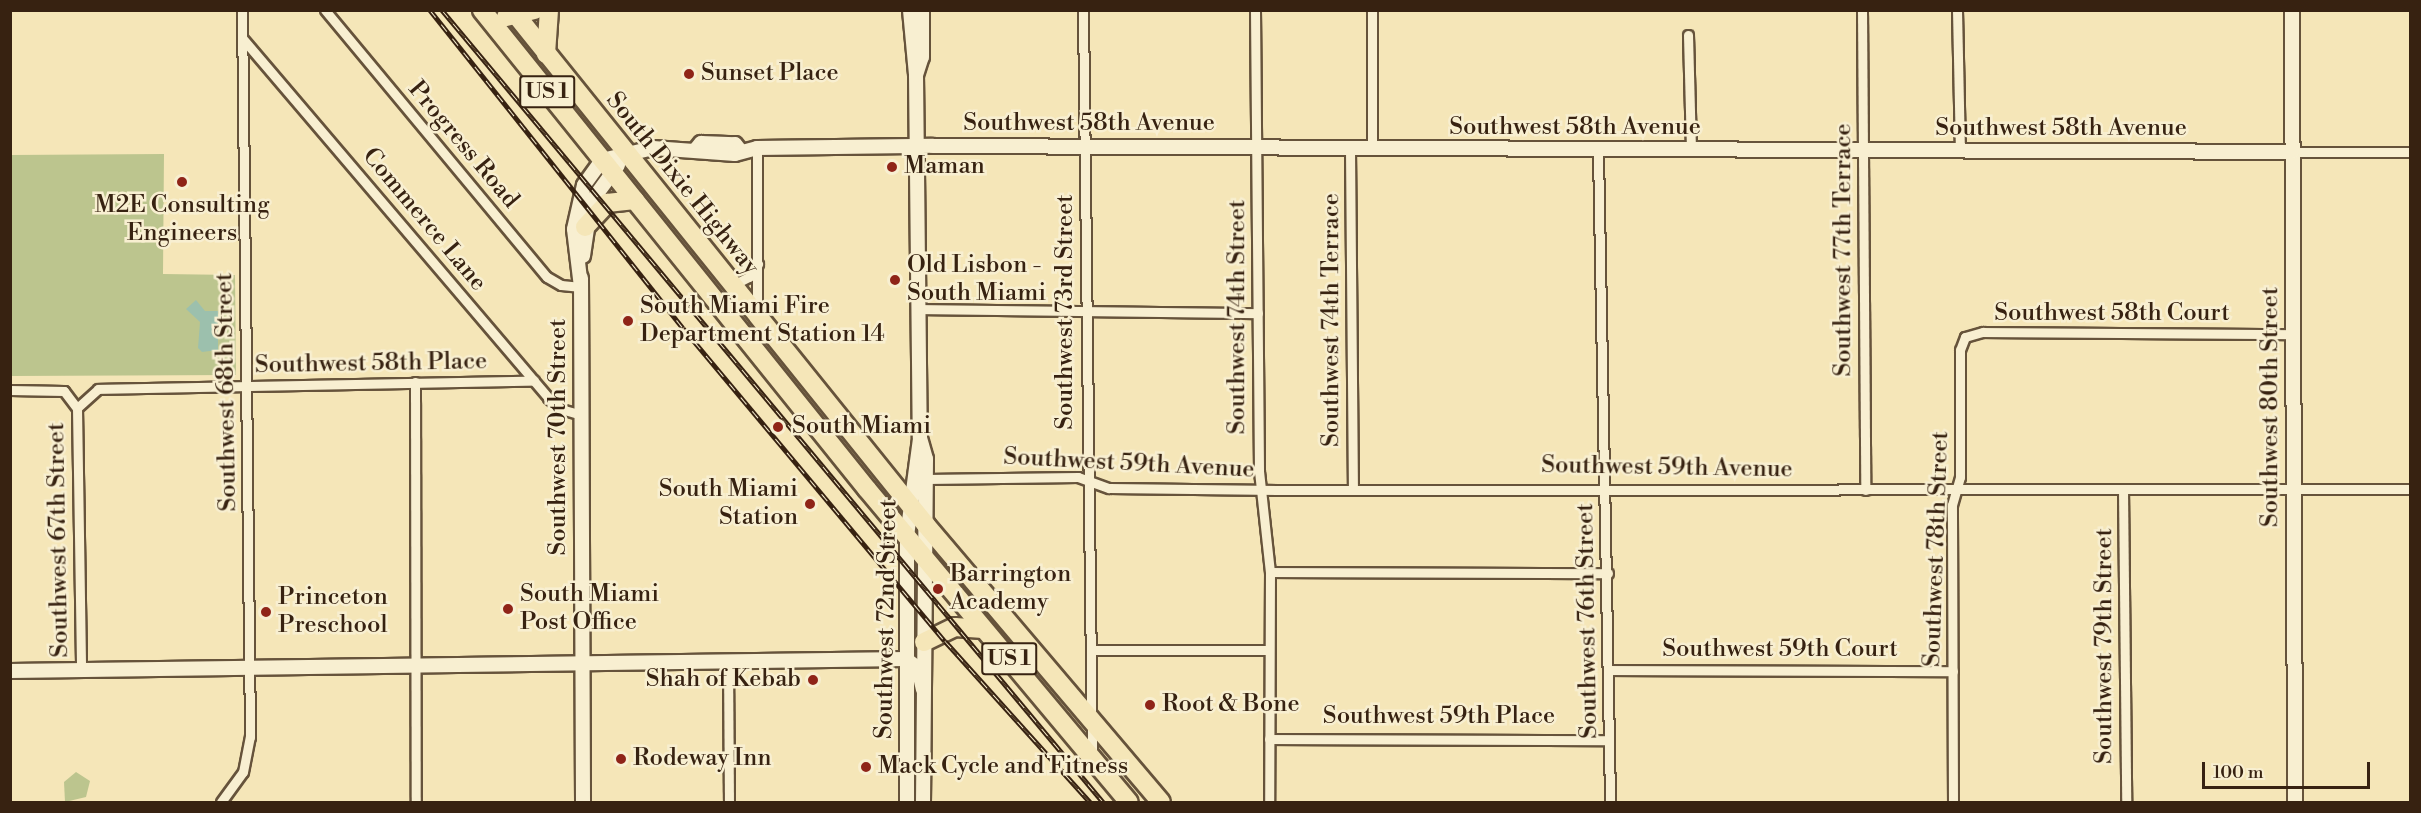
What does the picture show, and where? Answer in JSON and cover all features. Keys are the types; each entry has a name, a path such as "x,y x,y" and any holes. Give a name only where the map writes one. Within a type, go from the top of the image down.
{"highway":[{"name":"South Dixie Highway","path":"482,10 926,560 1129,802"},
{"path":"494,10 514,14 535,10"},
{"path":"546,54 549,10"},
{"name":"South Dixie Highway","path":"514,14 926,525 1161,802"},
{"path":"585,227 607,203 635,200"},
{"path":"924,642 955,627 983,629"}],"street":[{"name":"Southwest 68th Street","path":"221,802 243,772 250,746 242,10"},
{"name":"Progress Road","path":"325,10 547,277 561,285 581,287"},
{"name":"Southwest 72nd Street","path":"910,10 916,75 920,438 926,479 923,802"},
{"name":"Southwest 72nd Street","path":"916,75 922,57 922,10"},
{"name":"Southwest 73rd Street","path":"1083,10 1092,758"},
{"name":"Southwest 74th Street","path":"1255,10 1260,490 1269,573 1269,802"},
{"path":"1372,10 1372,150"},
{"name":"Southwest 77th Terrace","path":"1862,10 1865,490"},
{"path":"1958,10 1960,152"},
{"name":"Southwest 80th Street","path":"2292,10 2295,802"},
{"path":"1688,35 1691,151"},
{"name":"Commerce Lane","path":"243,39 534,381 561,409 582,415"},
{"name":"Southwest 58th Avenue","path":"627,154 696,149 701,143 735,144 739,149 1084,146 1350,150 2410,152"},
{"path":"757,148 757,316"},
{"name":"Southwest 74th Terrace","path":"1350,150 1353,489"},
{"name":"Southwest 76th Street","path":"1598,151 1604,488 1608,573 1610,802"},
{"path":"607,166 627,154"},
{"name":"Southwest 70th Street","path":"583,802 581,287 576,205 607,166"},
{"name":"Southwest 70th Street","path":"581,287 585,227 594,196 607,166"},
{"path":"733,285 749,277 758,264"},
{"path":"920,309 1258,313"},
{"name":"Southwest 58th Court","path":"1967,335 2294,334"},
{"name":"Southwest 78th Street","path":"1953,802 1953,671 1960,350 1967,335"},
{"name":"Southwest 58th Place","path":"77,408 98,389 534,381"},
{"path":"415,382 416,802"},
{"path":"10,390 64,391 77,408"},
{"name":"Southwest 67th Street","path":"77,408 81,670"},
{"name":"Southwest 72nd Street","path":"907,802 907,536 920,438"},
{"name":"Southwest 59th Avenue","path":"926,479 1078,477 1108,488 1260,490 2410,489"},
{"name":"Southwest 79th Street","path":"2123,490 2126,802"},
{"path":"1269,573 1608,573"},
{"path":"1092,650 1269,650"},
{"path":"10,671 906,659 918,668 923,689"},
{"path":"728,661 729,802"},
{"name":"Southwest 59th Court","path":"1608,670 1953,671"},
{"name":"Southwest 59th Place","path":"1269,739 1609,740"}],"green space":[{"path":"164,154 163,274 235,275 236,375 11,376 10,155"},
{"path":"76,772 90,781 86,797 65,802 64,782"}],"shaded area":[{"path":"196,300 205,311 218,311 218,350 202,352 198,348 200,322 186,309"}],"railway":[{"path":"430,10 683,328 945,641 1090,802"},
{"path":"442,10 1103,802"}],"place":[{"name":"Sunset Place","path":"689,74"},
{"name":"Maman","path":"892,167"},
{"name":"M2E Consulting Engineers","path":"182,182"},
{"name":"Old Lisbon - South Miami","path":"895,280"},
{"name":"South Miami Fire Department Station 14","path":"628,321"},
{"name":"South Miami","path":"778,427"},
{"name":"South Miami Station","path":"810,504"},
{"name":"Barrington Academy","path":"938,589"},
{"name":"South Miami Post Office","path":"508,609"},
{"name":"Princeton Preschool","path":"266,612"},
{"name":"Shah of Kebab","path":"813,680"},
{"name":"Root & Bone","path":"1150,705"},
{"name":"Rodeway Inn","path":"621,759"},
{"name":"Mack Cycle and Fitness","path":"866,767"}]}
